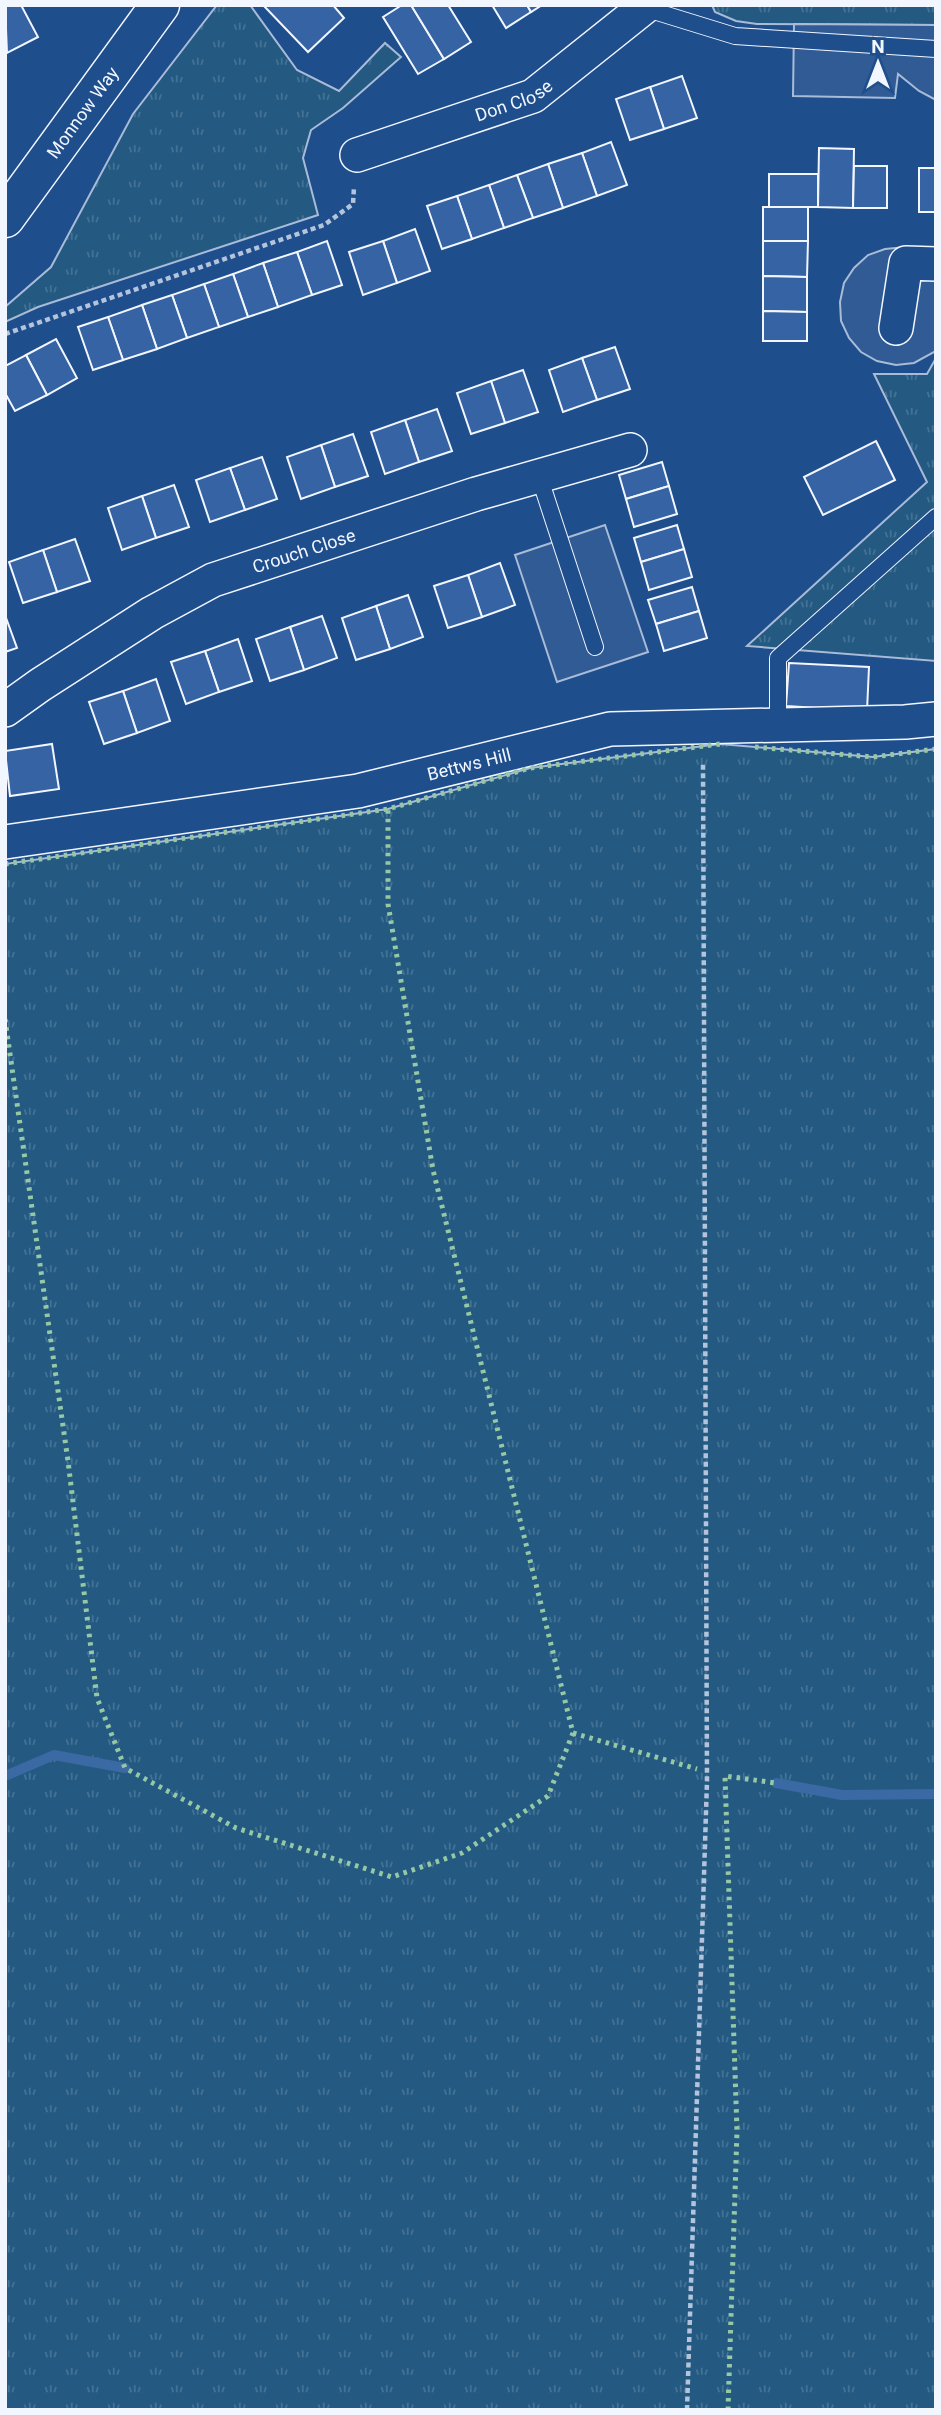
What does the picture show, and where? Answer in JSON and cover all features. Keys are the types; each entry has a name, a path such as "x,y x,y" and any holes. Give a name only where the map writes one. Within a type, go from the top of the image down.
{"street":[{"name":"Monnow Way","path":"5,218 160,5"},
{"name":"Don Close","path":"357,155 533,96 646,7"},
{"path":"896,328 906,263 936,264"},
{"name":"Crouch Close","path":"5,710 152,613 213,580 476,494 631,450"},
{"name":"Bettws Hill","path":"5,842 358,791 610,729 936,719"}],"lane":[{"path":"646,7 735,36 936,49"},
{"path":"539,476 595,647"},
{"path":"778,725 778,658 936,517"}],"path":[{"path":"5,334 324,225 353,204 357,155"},
{"path":"687,2410 707,1781 703,727"}],"green space":[{"path":"217,5 250,5 297,70 339,91 385,43 401,57 343,108 311,130 303,158 318,215 38,307 5,322 5,307 51,267 133,114"},
{"path":"712,5 936,5 936,25 757,24 736,21 715,12"},
{"path":"936,358 936,661 747,646 927,482 874,374 927,374"},
{"path":"720,744 873,757 936,749 936,2410 5,2410 5,864 388,809 530,768"}],"shaded area":[{"path":"794,24 936,25 936,100 919,91 898,74 895,98 793,96"},
{"path":"906,247 936,261 936,351 914,363 896,365 877,361 861,352 849,338 841,321 840,302 844,283 854,268 868,255 885,249"},
{"path":"605,525 648,652 557,682 515,555"}],"building":[{"path":"5,5 21,5 38,37 7,53"},
{"path":"263,5 333,5 344,18 308,52"},
{"path":"402,5 411,5 444,59 418,74 383,17"},
{"path":"411,5 448,5 471,42 444,59"},
{"path":"492,5 527,5 531,12 506,28"},
{"path":"527,5 542,5 531,12"},
{"path":"682,76 697,118 664,129 650,87"},
{"path":"650,87 664,129 630,140 616,99"},
{"path":"611,142 627,185 597,196 582,153"},
{"path":"819,148 854,149 853,208 818,207"},
{"path":"582,153 597,196 563,208 548,164"},
{"path":"548,164 563,208 533,218 517,175"},
{"path":"854,166 887,166 887,208 853,208"},
{"path":"919,168 936,168 936,212 919,212"},
{"path":"769,174 818,174 818,207 769,207"},
{"path":"517,175 533,218 504,228 489,185"},
{"path":"489,185 504,228 472,239 457,196"},
{"path":"457,196 472,239 442,249 427,206"},
{"path":"763,207 808,207 808,241 763,241"},
{"path":"415,229 430,271 397,283 383,241"},
{"path":"327,241 342,285 312,295 297,252"},
{"path":"383,241 397,283 363,295 349,252"},
{"path":"763,241 808,241 807,277 763,276"},
{"path":"297,252 312,295 278,307 263,263"},
{"path":"263,263 278,307 248,317 233,274"},
{"path":"233,274 248,317 219,327 204,284"},
{"path":"763,276 807,277 807,312 763,311"},
{"path":"204,284 219,327 187,338 172,295"},
{"path":"172,295 187,338 157,349 142,305"},
{"path":"142,305 157,349 123,360 108,317"},
{"path":"763,311 807,312 807,341 763,341"},
{"path":"108,317 123,360 93,370 78,327"},
{"path":"56,339 77,378 47,395 26,355"},
{"path":"615,347 630,389 597,400 582,358"},
{"path":"26,355 47,395 15,411 5,393 5,366"},
{"path":"582,358 597,400 563,412 549,370"},
{"path":"523,370 538,412 505,423 491,381"},
{"path":"491,381 505,423 471,434 457,393"},
{"path":"437,409 452,451 419,462 405,420"},
{"path":"405,420 419,462 385,474 371,432"},
{"path":"353,434 368,476 335,487 321,445"},
{"path":"876,441 895,480 823,515 804,477"},
{"path":"321,445 335,487 301,499 287,457"},
{"path":"262,457 277,499 245,510 230,468"},
{"path":"662,462 669,486 626,499 619,475"},
{"path":"230,468 245,510 210,522 196,480"},
{"path":"174,485 189,527 156,538 142,496"},
{"path":"669,486 677,514 634,527 626,499"},
{"path":"142,496 156,538 122,550 108,508"},
{"path":"677,525 684,549 641,562 634,538"},
{"path":"75,539 90,581 57,592 43,550"},
{"path":"684,549 692,577 649,590 641,562"},
{"path":"43,550 57,592 23,603 9,562"},
{"path":"500,563 515,605 482,617 468,575"},
{"path":"468,575 482,617 448,628 434,586"},
{"path":"692,587 699,611 656,624 648,600"},
{"path":"408,595 423,637 390,649 376,606"},
{"path":"376,606 390,649 356,660 342,618"},
{"path":"699,611 707,638 664,651 656,624"},
{"path":"5,615 17,648 5,652"},
{"path":"322,616 337,658 304,670 290,627"},
{"path":"290,627 304,670 270,681 256,639"},
{"path":"238,639 252,681 219,692 205,651"},
{"path":"205,651 219,692 186,704 171,662"},
{"path":"789,663 869,667 867,711 786,706"},
{"path":"156,679 170,721 137,733 123,691"},
{"path":"123,691 137,733 104,744 89,702"},
{"path":"52,744 59,789 10,796 5,751"}],"waterway":[{"path":"5,1776 54,1755 125,1768"},
{"path":"776,1783 842,1795 936,1794"}],"hedge":[{"path":"5,864 388,809 530,768 720,744"},
{"path":"755,747 873,757 936,749"},
{"path":"5,1019 68,1461 97,1698 125,1768 236,1828 392,1877 462,1853 548,1796 573,1733 433,1170 388,904 388,809"},
{"path":"573,1733 697,1769"},
{"path":"728,2410 737,2131 725,1776 776,1783"}]}
